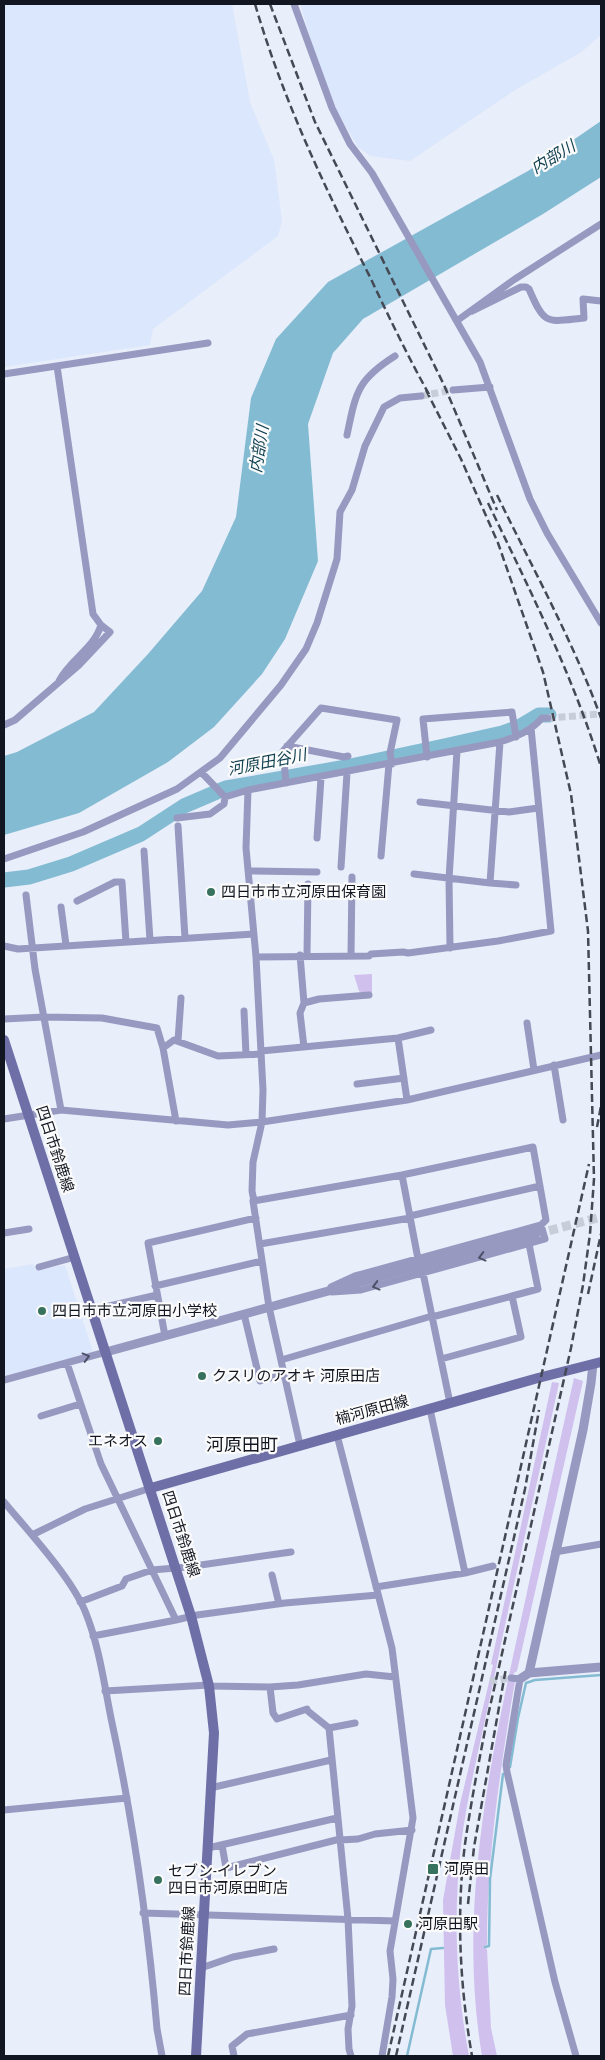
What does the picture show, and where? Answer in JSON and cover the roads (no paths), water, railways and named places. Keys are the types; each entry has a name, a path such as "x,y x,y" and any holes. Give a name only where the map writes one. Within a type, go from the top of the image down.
{"main road":[{"name":"四日市鈴鹿線","path":"4,1040 176,1568 191,1616 209,1686 214,1734 196,2056"},
{"name":"楠河原田線","path":"150,1488 597,1363"}],"street":[{"path":"294,4 332,108 350,144 372,173 458,320 480,362 530,499 547,533 601,623"},
{"path":"458,320 515,279 601,224"},
{"path":"472,311 521,287 526,287 529,290 540,314 547,320 557,321 584,318 582,299 601,301"},
{"path":"4,374 208,343"},
{"path":"346,435 356,396 365,379 375,368 395,356"},
{"path":"4,725 15,720 80,665 110,632 100,625 93,614 57,366"},
{"path":"453,390 490,387"},
{"path":"4,859 83,832 178,789 220,758 281,685 306,649 317,624 336,559 340,512 352,490 365,446 384,407 400,398 421,396"},
{"path":"59,681 68,666 92,644 98,635 100,625"},
{"path":"286,782 283,751 321,708 397,720 381,856"},
{"path":"427,752 423,719 512,712 515,731"},
{"path":"223,795 286,782 321,778 427,752 457,751 500,742 515,731 531,728 542,718 548,718"},
{"path":"256,956 368,956 371,954 404,952 408,954 551,931 531,728"},
{"path":"490,882 500,742"},
{"path":"287,746 344,757 348,756"},
{"path":"450,948 450,879 457,751"},
{"path":"341,867 347,772"},
{"path":"186,938 178,822 210,814 224,804 223,795 202,773"},
{"path":"317,838 321,778"},
{"path":"248,790 246,848 256,956 262,1122 253,1162 252,1191 269,1307 300,1445"},
{"path":"420,802 509,812 538,808"},
{"path":"144,851 150,940"},
{"path":"248,872 317,872"},
{"path":"414,874 516,885"},
{"path":"351,955 352,877"},
{"path":"78,901 115,882 122,882 126,942"},
{"path":"304,1047 300,1014 304,1004 304,955 308,884"},
{"path":"26,895 32,947 60,1110"},
{"path":"61,907 66,945"},
{"path":"4,946 18,949 254,934"},
{"path":"304,1004 319,999 369,995"},
{"path":"178,1042 181,998"},
{"path":"244,1011 246,1054"},
{"path":"4,1019 44,1017 102,1018 157,1028 164,1048 176,1121"},
{"path":"527,1023 534,1070"},
{"path":"164,1048 174,1040 218,1056 398,1038 431,1030"},
{"path":"398,1038 407,1100"},
{"path":"4,1118 60,1110 228,1125 262,1122 407,1100 601,1054"},
{"path":"554,1066 563,1120"},
{"path":"357,1084 404,1078"},
{"path":"254,1201 402,1176 533,1147 546,1220 541,1225 355,1276 319,1292"},
{"path":"402,1176 418,1259"},
{"path":"260,1244 410,1217 540,1186"},
{"path":"165,1336 148,1243 256,1218"},
{"path":"319,1292 361,1290 545,1239 541,1225"},
{"path":"4,1233 29,1229"},
{"path":"4,1380 536,1234"},
{"path":"281,1360 538,1289 528,1244"},
{"path":"39,1267 75,1258"},
{"path":"155,1286 262,1261"},
{"path":"423,1273 450,1403"},
{"path":"92,1310 157,1296"},
{"path":"441,1359 521,1337 512,1296"},
{"path":"244,1314 260,1381 284,1374"},
{"path":"67,1363 101,1464 176,1620"},
{"path":"529,1672 597,1363"},
{"path":"41,1416 80,1404"},
{"path":"430,1409 465,1572"},
{"path":"337,1435 392,1648 413,1818 390,1951 393,1979 392,1997 382,2056"},
{"path":"32,1535 85,1509 150,1488"},
{"path":"4,1502 32,1535 80,1602 93,1636 127,1798 162,2056"},
{"path":"555,1552 601,1544"},
{"path":"80,1602 122,1586 126,1579 152,1570 291,1552"},
{"path":"376,1587 493,1566"},
{"path":"272,1575 280,1604"},
{"path":"93,1636 191,1616 280,1604 378,1595"},
{"path":"576,2056 555,1982 506,1765 516,1679 529,1672 601,1667"},
{"path":"106,1691 209,1686 270,1687 298,1685 366,1674 395,1676"},
{"path":"270,1687 273,1713 277,1719 308,1710 329,1728 348,1920 351,2015 348,2029 349,2049 352,2056"},
{"path":"329,1728 355,1724"},
{"path":"210,1788 331,1760"},
{"path":"4,1810 127,1798"},
{"path":"208,1848 337,1818"},
{"path":"222,1845 226,1868 340,1840 412,1830"},
{"path":"143,1913 395,1921"},
{"path":"201,1968 233,1957 274,1949"},
{"path":"234,2056 232,2046 247,2034 351,2015"}],"water":[{"name":"内部川","path":"601,121 601,177 543,214 363,319 333,353 308,424 318,561 285,639 262,674 214,727 168,762 79,813 4,835 4,756 17,752 94,712 148,654 202,591 236,517 251,398 276,339 328,282 528,171"}],"waterway":[{"name":"河原田谷川","path":"4,880 29,877 71,864 141,834 184,806 226,788 346,767 502,733 519,727 539,715 549,715"},
{"path":"510,1767 526,1683 535,1680 601,1675"},
{"path":"485,1947 489,1946 490,1879 503,1774"},
{"path":"407,2056 431,1949 443,1948"}],"tunnel":[{"path":"421,396 453,390"},
{"path":"548,718 601,714"},
{"path":"536,1234 601,1217"},
{"path":"490,1681 511,1678"}],"railway":[{"path":"255,4 278,75 306,143 337,210 430,396"},
{"path":"270,4 315,122 444,385 497,510"},
{"path":"426,390 461,459 498,543 543,672 571,794 588,931 594,1179 590,1234 571,1348 487,1720 465,1844 460,1924 462,1977 472,2056"},
{"path":"497,495 552,605 578,661 601,718"},
{"path":"488,503 564,666 601,767"},
{"path":"597,1127 601,1106"},
{"path":"388,2056 589,1164"},
{"path":"588,1294 601,1234"},
{"path":"396,2056 525,1489 539,1410"},
{"path":"468,1904 474,1847 506,1668"}],"place":[{"name":"四日市市立河原田保育園","path":"211,892"},
{"name":"四日市市立河原田小学校","path":"42,1311"},
{"name":"クスリのアオキ 河原田店","path":"202,1376"},
{"name":"エネオス","path":"158,1441"},
{"name":"河原田","path":"433,1869"},
{"name":"セブン-イレブン 四日市河原田町店","path":"158,1880"},
{"name":"河原田駅","path":"408,1924"}],"district":[{"name":"河原田町","path":"242,1444"}]}
